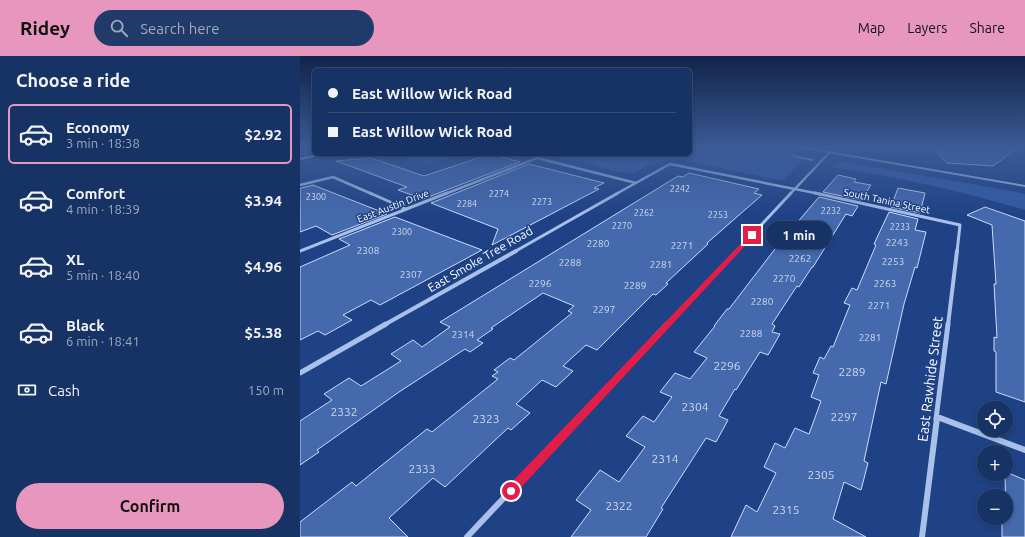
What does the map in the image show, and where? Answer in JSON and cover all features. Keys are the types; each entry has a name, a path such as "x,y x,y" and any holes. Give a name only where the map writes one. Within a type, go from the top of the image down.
{"street":[{"name":"East Austin Drive","path":"300,251 505,170"},
{"name":"East Austin Drive","path":"586,170 636,183"},
{"name":"East Smoke Tree Road","path":"300,373 658,170"},
{"name":"South Tanina Street","path":"702,170 796,189 960,225"},
{"path":"467,537 813,170"},
{"path":"933,170 1025,186"},
{"path":"300,185 333,177 406,209"},
{"name":"East Rawhide Street","path":"922,537 938,417 960,225"},
{"path":"938,417 1025,450"}],"shaded area":[{"path":"611,170 638,170 633,173"},
{"path":"732,170 793,170 782,181"},
{"path":"853,170 893,170 1012,191 1025,194 1025,210 929,185"}],"building":[{"path":"362,170 408,170 424,176 441,170 498,170 423,199 398,190 407,187"},
{"path":"513,170 554,170 604,183 594,188 599,189 492,245 498,229 431,203"},
{"path":"689,173 759,189 754,193 762,195 707,243 708,244 666,283 668,284 656,295 653,294 597,350 586,345 563,366 573,371 556,387 542,380 516,404 530,413 511,430 508,428 445,487 433,478 389,518 408,537 300,537 300,522 352,482 356,486 427,429 432,432 498,379 492,376 498,372 494,370 510,358 514,360 572,313 568,311 574,306 543,293 491,328 493,329 477,340 483,343 470,352 465,349 399,392 317,450 319,452 300,465 300,421 332,400 324,394 349,378 361,386 401,361 391,354 413,340 422,347 450,327 440,322 678,176 683,177"},
{"path":"838,175 856,179 854,182 871,185 861,200 823,192"},
{"path":"313,185 387,214 332,235 316,226 300,232 300,189"},
{"path":"898,188 925,193 920,213 891,207"},
{"path":"819,197 858,206 852,216 846,214 813,267 799,287 797,286 772,324 775,326 772,332 780,334 768,355 760,352 719,416 728,420 716,442 706,438 661,508 663,509 646,537 571,537 591,510 576,500 600,470 619,482 645,447 626,436 643,416 654,422 672,397 660,392 675,373 690,379 707,358 694,352 778,245"},
{"path":"985,207 1025,221 1025,402 996,392 996,352 994,351 994,337 997,338 994,284 996,284 992,225 967,215"},
{"path":"889,212 918,219 915,230 926,232 917,268 915,267 904,304 886,384 881,382 864,461 868,463 861,490 844,482 833,519 866,537 731,537 746,505 757,512 776,473 764,467 775,443 785,448 795,428 809,434 821,401 811,397 819,375 813,373 820,357 824,359 831,346 833,347 850,305 844,303 852,288 857,290 876,245 874,244"},
{"path":"395,217 482,250 380,305 371,300 343,315 352,320 325,335 318,331 300,340 300,267 350,245 339,239"},
{"path":"1013,475 1025,480 1025,537 1002,537 1002,525 1013,525 1013,489 1005,489 1005,481 1013,481"}],"route":[{"path":"511,491 752,235"}]}
